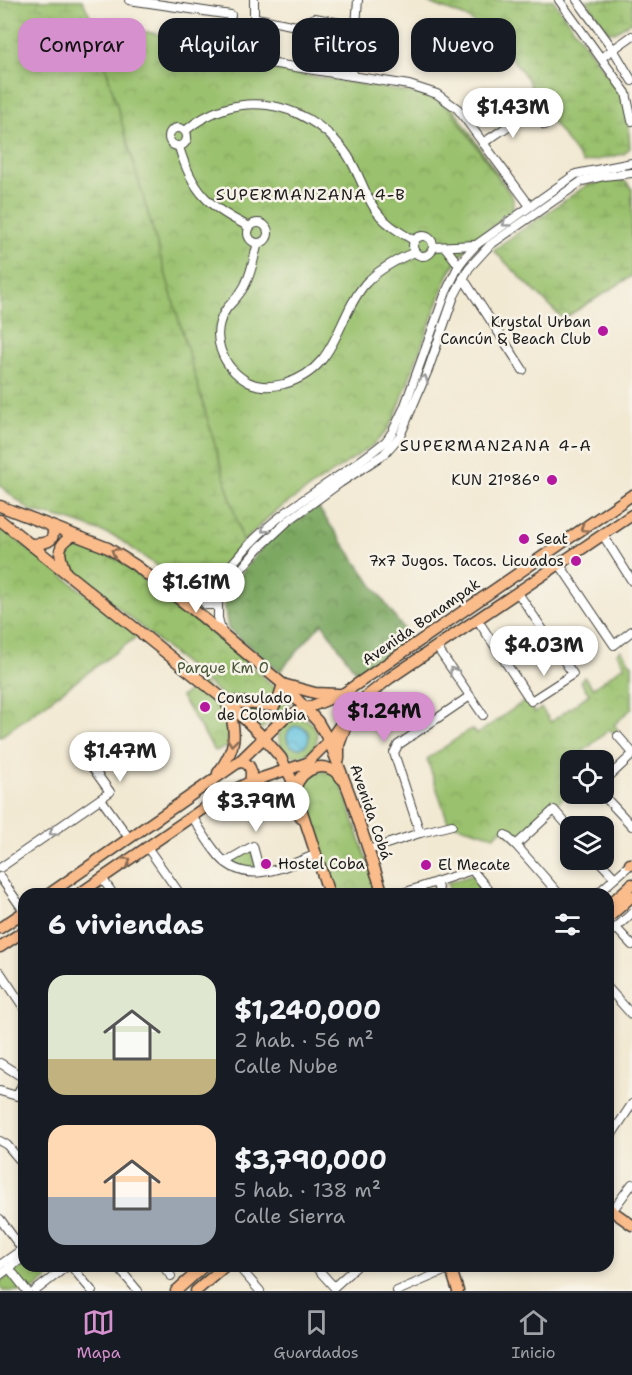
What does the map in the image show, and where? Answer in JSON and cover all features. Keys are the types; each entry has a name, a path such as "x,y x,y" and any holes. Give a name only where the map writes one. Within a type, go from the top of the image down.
{"main road":[{"name":"Avenida Bonampak","path":"58,888 239,762 275,727 293,714 344,693 632,495"},
{"path":"0,506 108,548 135,565 282,684 315,693 344,693"},
{"name":"Avenida Bonampak","path":"87,888 238,787 307,763 329,741 353,707 390,678 632,515"},
{"path":"0,520 226,701 264,738 288,770 328,888"},
{"path":"30,544 47,543 51,540 52,527"},
{"path":"65,572 60,547 63,541 74,535"},
{"path":"410,648 409,656 417,658"},
{"path":"383,667 390,670 390,678"},
{"path":"226,701 273,706 277,702 282,684"},
{"name":"Avenida Cobá","path":"282,684 318,722 329,741 348,789 381,888"},
{"path":"213,779 233,748 234,727 226,701"},
{"path":"338,762 339,745 353,707"},
{"path":"293,714 318,722 319,752"},
{"path":"275,727 273,742 277,754 285,762 301,766"},
{"path":"239,762 245,762 249,766 250,782"},
{"path":"295,789 304,773 320,766 335,771 348,789"},
{"path":"238,787 262,786 279,793 293,806 307,825"},
{"path":"614,907 632,884"},
{"path":"614,910 632,897"},
{"path":"0,928 18,915"},
{"path":"0,947 18,935"},
{"path":"614,1213 632,1225"},
{"path":"176,1291 197,1272"},
{"path":"196,1291 218,1272"},
{"path":"452,1272 458,1291"}],"street":[{"path":"129,0 231,15 231,18"},
{"path":"254,0 256,18 292,25"},
{"path":"354,18 358,0"},
{"path":"559,0 626,93 632,121"},
{"path":"577,0 613,49 632,81"},
{"path":"601,58 632,36"},
{"path":"280,64 409,85 437,94 458,110 530,206"},
{"path":"185,131 198,120 218,111 241,105 261,104 302,115 319,126 344,151 374,208 398,232 415,241"},
{"path":"483,143 531,111 544,125"},
{"path":"185,131 176,128 169,134 170,143 179,147 194,185 214,208 250,227"},
{"path":"179,147 186,141 185,131"},
{"path":"163,586 182,591 201,590 223,572 260,532 386,441 404,408 446,292 459,265 476,245 576,174 632,163"},
{"path":"222,634 218,618 218,602 225,588 259,548 288,521 384,454 400,436 428,370 454,296 469,268 490,245 582,181 632,173"},
{"path":"259,222 267,228 267,238 258,243 249,237 250,227 259,222"},
{"path":"420,237 427,237 433,242 433,247 430,254 420,256 415,252 413,245 420,237"},
{"path":"258,243 247,282 226,310 219,328 220,343 226,364 237,375 254,385 272,387 291,382 323,358 332,346 365,284 381,270 415,252"},
{"path":"433,247 476,245"},
{"path":"445,247 459,265"},
{"path":"464,278 523,370"},
{"path":"603,536 632,581"},
{"path":"560,565 614,645 632,631"},
{"path":"201,590 200,598 206,605 210,606 218,602"},
{"path":"477,619 531,701 573,674 518,593"},
{"path":"436,646 483,715"},
{"path":"420,833 394,753 398,745 471,696"},
{"path":"614,771 632,753 618,736"},
{"path":"0,868 110,792 89,763"},
{"path":"101,799 129,838"},
{"path":"611,804 632,826"},
{"path":"516,845 554,810 560,817"},
{"path":"192,816 216,853 230,867 249,874 317,854"},
{"path":"368,850 452,825"},
{"path":"505,835 554,888"},
{"path":"225,862 253,846 260,872"},
{"path":"147,848 176,888"},
{"path":"604,888 631,864"},
{"path":"418,888 472,870 487,888"},
{"path":"607,870 615,878"},
{"path":"0,877 18,902"},
{"path":"102,878 109,888"},
{"path":"436,882 438,888"},
{"path":"632,913 616,928 632,945"},
{"path":"0,972 18,999"},
{"path":"614,995 632,1015"},
{"path":"0,1063 18,1075"},
{"path":"0,1091 17,1096 18,1094"},
{"path":"614,1131 632,1104"},
{"path":"0,1142 7,1145 18,1158"},
{"path":"614,1205 632,1184"},
{"path":"0,1219 18,1244"},
{"path":"0,1265 18,1254"},
{"path":"0,1275 18,1257"},
{"path":"9,1268 27,1291"},
{"path":"35,1291 61,1272"},
{"path":"75,1272 92,1291"},
{"path":"122,1272 138,1291"},
{"path":"168,1272 171,1276"},
{"path":"243,1272 260,1291"},
{"path":"320,1272 334,1287 350,1272"},
{"path":"397,1291 439,1272"}],"green space":[{"path":"0,0 82,0 91,18 18,18 18,72 146,72 146,32 158,34 158,72 212,72 427,97 450,103 510,193 506,216 487,230 462,254 448,275 386,432 258,526 206,586 192,591 116,537 69,520 31,511 0,486"},
{"path":"421,0 553,0 627,102 630,148 624,154 583,163 537,101 527,78 516,64 516,18 466,17"},
{"path":"586,0 632,0 632,21 615,32 608,32"},
{"path":"146,32 158,34 158,72 280,71 430,96 452,112 513,198 513,207 509,214 473,241 456,260 448,275 395,417 386,432 373,445 274,512 243,542 107,72 146,72"},
{"path":"609,180 625,181 632,189 632,276 563,319 493,250 587,185"},
{"path":"317,506 409,637 358,675 322,623 280,671 228,629 224,604 229,588 267,541"},
{"path":"0,527 139,635 0,737"},
{"name":"Parque Km 0","path":"72,541 119,560 226,644 291,702 262,729 69,566 67,553"},
{"path":"621,650 632,665 632,708 614,725 619,731 615,735 610,729 585,750 560,750 560,801 516,842 503,829 494,836 456,825 455,822 448,822 427,759 471,729 477,734 526,700 535,713 541,708 551,722 589,694 580,681 584,677 593,688 625,665 617,653"},
{"path":"202,682 216,698 226,718 228,747 215,751 181,697"},
{"path":"298,718 312,723 317,737 312,751 298,756 284,751 279,737 284,723"},
{"path":"315,769 338,774 376,888 332,888 300,790 304,775"},
{"path":"252,848 256,871 227,863"},
{"path":"473,875 484,888 449,888 447,883"},
{"path":"18,1268 18,1272 56,1272 32,1291 3,1291 0,1282"}],"water":[{"path":"298,726 308,733 309,737 302,747 298,748 288,741 287,737 294,727"}],"place":[{"name":"Krystal Urban Cancún & Beach Club","path":"603,331"},
{"name":"KUN 21º86º","path":"552,480"},
{"name":"Seat","path":"524,539"},
{"name":"7x7 Jugos. Tacos. Licuados","path":"576,561"},
{"name":"Consulado de Colombia","path":"205,707"},
{"name":"Hostel Coba","path":"266,864"},
{"name":"El Mecate","path":"426,865"}],"district":[{"name":"SUPERMANZANA 4-B","path":"311,194"},
{"name":"SUPERMANZANA 4-A","path":"496,445"}]}
